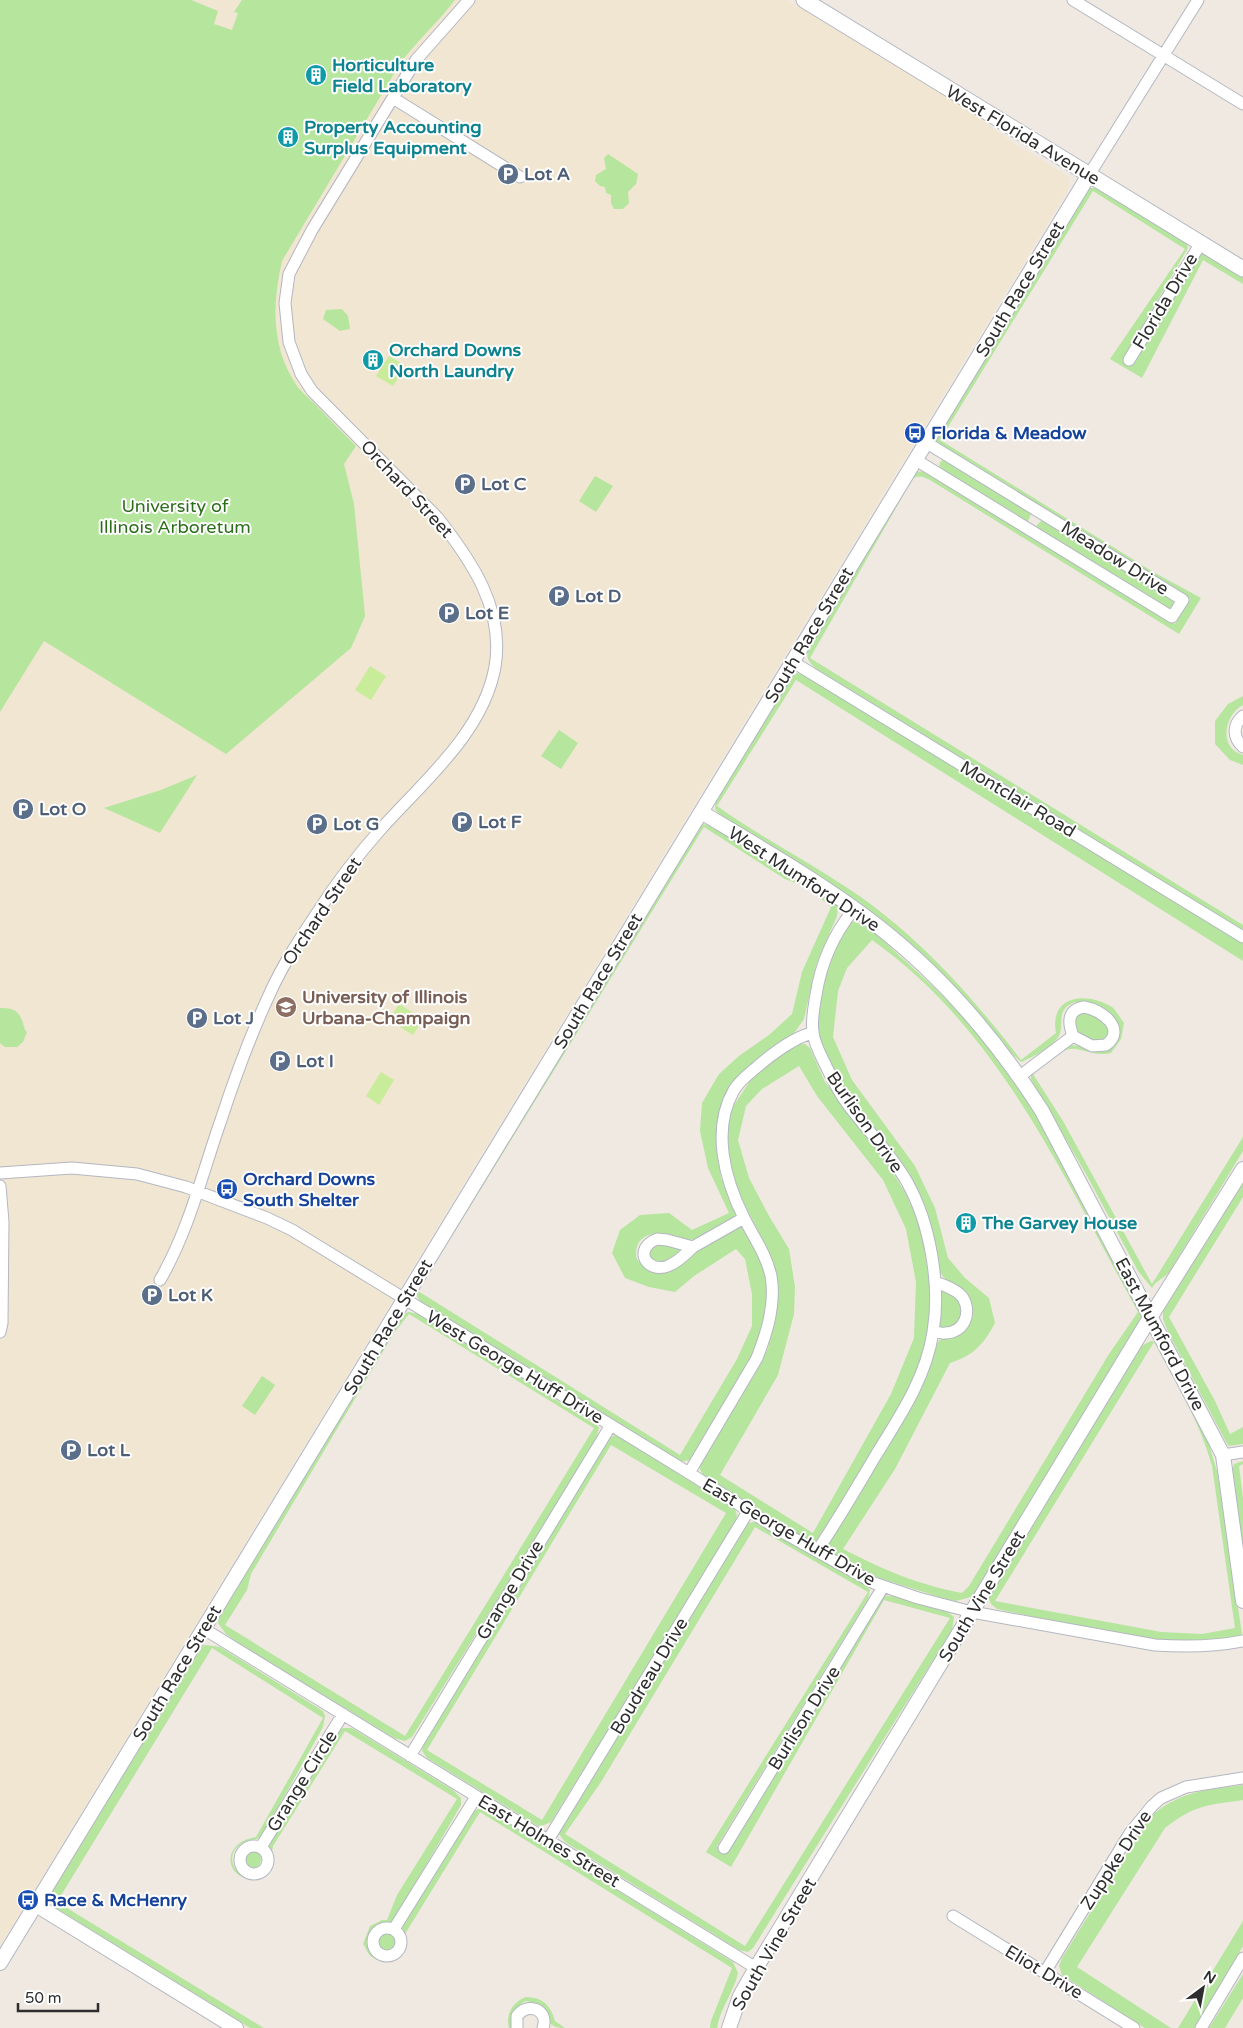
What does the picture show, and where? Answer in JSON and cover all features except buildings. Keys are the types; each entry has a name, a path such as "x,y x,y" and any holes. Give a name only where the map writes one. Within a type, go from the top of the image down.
{"main road":[{"name":"West Florida Avenue","path":"804,0 821,4 1089,175 1243,269"}],"street":[{"name":"Orchard Street","path":"160,1280 182,1235 244,1051 270,993 320,908 353,862 473,723 488,694 495,666 497,643 493,614 487,595 470,562 448,530 413,491 312,391 302,374 289,342 285,303 289,274 312,230 425,48 455,18 469,0"},
{"path":"1073,0 1243,104"},
{"name":"South Race Street","path":"0,1963 1089,175 1198,0"},
{"path":"394,98 520,177"},
{"name":"Florida Drive","path":"1129,360 1201,243"},
{"name":"Meadow Drive","path":"916,460 1172,617 1183,600 927,443"},
{"path":"1029,529 1040,512"},
{"name":"Montclair Road","path":"793,662 1243,937"},
{"path":"1243,716 1237,722 1235,729 1237,741 1243,747"},
{"name":"West Mumford Drive","path":"701,812 825,888 878,926 928,970"},
{"name":"Burlison Drive","path":"817,1551 914,1392 930,1350 934,1331 935,1282 926,1232 908,1184 897,1166 838,1090 816,1047 813,1033 813,1016 818,980 823,963 836,934 854,909"},
{"name":"East Mumford Drive","path":"928,970 961,1004 1020,1076 1042,1111 1223,1455 1243,1601"},
{"path":"689,1473 757,1358 770,1319 771,1278 767,1262 760,1245 744,1218 728,1179 724,1159 722,1136 728,1103 743,1079 755,1068 799,1037 813,1033"},
{"path":"1020,1076 1073,1036"},
{"name":"West George Huff Drive","path":"0,1173 45,1169 103,1170 137,1174 198,1191 268,1218 292,1230 689,1473"},
{"name":"South Vine Street","path":"729,2028 740,1996 756,1968 1151,1316 1243,1169"},
{"path":"0,1186 3,1222 2,1322 0,1332"},
{"path":"693,1247 744,1218"},
{"path":"934,1331 946,1334 957,1330 966,1321 967,1309 962,1297 947,1286 935,1282"},
{"name":"Grange Drive","path":"410,1756 611,1425"},
{"path":"1223,1455 1243,1452"},
{"name":"East George Huff Drive","path":"689,1473 857,1575 883,1587 972,1612 1155,1645 1207,1647 1243,1641"},
{"name":"Boudreau Drive","path":"548,1840 749,1510"},
{"name":"Burlison Drive","path":"724,1848 883,1587"},
{"name":"East Holmes Street","path":"204,1629 756,1968"},
{"name":"Grange Circle","path":"261,1847 343,1714"},
{"name":"Zuppke Drive","path":"1045,1972 1130,1833 1152,1806 1162,1798 1186,1787 1243,1778"},
{"path":"394,1929 476,1797"},
{"path":"36,1906 236,2028"},
{"name":"Eliot Drive","path":"954,1916 1134,2028"},
{"path":"1201,2028 1243,1958"},
{"path":"517,2028 516,2021 520,2012 523,2009 533,2008 544,2016 544,2028"}],"shaded area":[{"name":"University of Illinois Urbana-Champaign","path":"0,0 787,0 966,108 1013,143 1063,173 1069,179 1069,185 1068,190 0,1946"}],"green space":[{"name":"University of Illinois Arboretum","path":"0,0 191,0 218,11 214,24 232,30 238,13 234,12 242,0 455,0 401,62 282,261 276,294 275,310 278,341 288,372 301,391 356,446 344,464 354,504 365,616 351,648 226,754 44,641 0,712"},
{"path":"608,154 638,174 636,184 628,192 629,203 623,209 614,209 611,203 611,195 606,193 605,187 600,186 595,181 596,175 606,169 604,158"},
{"path":"1089,188 1099,188 1186,241 1188,248 1128,351 1201,250 1243,276 1243,284 1203,260 1142,378 1110,359 1185,249 1093,191 940,440 1155,573 1201,598 1179,634 930,480 918,477 912,480 810,658 1243,925 1243,931 818,670 807,657 809,646 914,472 926,471 930,473 1175,624 1190,599 936,444 936,440"},
{"path":"342,309 348,316 350,329 340,331 323,319 326,310"},
{"path":"389,356 406,366 393,386 376,376"},
{"path":"945,459 1029,511 1031,514 1028,521 1024,522 939,469 940,462"},
{"path":"595,476 613,486 596,512 579,501"},
{"path":"1043,519 1174,601 1175,605 1171,610 1038,529 1036,526"},
{"path":"370,666 386,676 371,700 355,690"},
{"path":"797,673 804,675 1243,942 1243,961 796,680 717,806 749,828 849,889 898,926 921,946 963,989 1021,1060 1056,1033 1055,1020 1058,1011 1064,1004 1072,1000 1081,998 1102,1002 1114,1008 1124,1023 1121,1039 1111,1053 1097,1054 1071,1049 1053,1056 1066,1046 1071,1045 1099,1049 1119,1032 1113,1019 1100,1008 1084,1002 1076,1002 1069,1005 1063,1011 1058,1038 1043,1050 1021,1062 1010,1052 945,977 880,918 846,894 720,815 715,809 716,798 791,678"},
{"path":"1243,696 1243,705 1231,716 1226,731 1230,746 1243,755 1243,765 1230,760 1215,744 1215,721 1228,704"},
{"path":"559,730 578,743 561,769 541,756"},
{"path":"197,775 160,833 104,808 161,790"},
{"path":"701,824 711,825 832,901 838,908 837,916 816,965 804,1019 792,1036 733,1082 722,1100 717,1152 721,1178 735,1203 737,1215 724,1226 701,1238 690,1240 658,1234 644,1238 638,1244 637,1259 649,1269 690,1255 740,1226 748,1230 766,1271 768,1299 765,1321 757,1344 735,1390 698,1451 690,1460 680,1462 434,1311 420,1301 415,1293","holes":["704,827 785,879 807,887 831,907 802,972 792,1014 769,1035 739,1056 719,1074 702,1103 700,1131 708,1168 729,1213 692,1230 669,1213 640,1215 620,1230 612,1253 625,1278 649,1287 675,1292 694,1276 736,1249 745,1259 752,1294 752,1326 737,1359 680,1455 418,1291"]},
{"path":"851,921 858,923 886,942 964,1018 1005,1068 1034,1112 1144,1314 977,1591 971,1597 956,1601 879,1578 830,1553 828,1545 932,1349 941,1339 961,1334 973,1316 964,1296 939,1271 919,1201 839,1086 818,1036 816,1018 826,960","holes":["872,940 917,976 957,1017 993,1062 1025,1110 1083,1210 1138,1312 1109,1354 969,1586 962,1593 901,1576 843,1549 895,1469 950,1363 972,1353 982,1343 995,1323 989,1298 965,1278 948,1258 935,1208 915,1166 852,1080 833,1037 838,991 847,968"]},
{"path":"399,1004 423,1019 413,1035 389,1020"},
{"path":"0,1008 15,1011 22,1020 27,1032 23,1042 17,1047 5,1047 0,1043"},
{"path":"1081,1011 1101,1018 1111,1032 1102,1042 1087,1038 1075,1031 1073,1018"},
{"path":"798,1044 805,1044 810,1048 825,1082 877,1146 907,1196 919,1224 930,1289 930,1319 925,1344 913,1380 900,1409 833,1520 817,1542 813,1543 804,1540 708,1479 701,1472 700,1467 701,1458 755,1374 768,1348 776,1307 768,1251 734,1183 725,1138 734,1105 750,1081 769,1063","holes":["799,1066 817,1096 883,1180 906,1229 916,1282 914,1338 891,1394 813,1533 720,1475 778,1375 794,1314 795,1287 789,1249 749,1178 738,1140 746,1106 762,1089"]},
{"path":"1039,1067 1033,1074 1063,1121 1152,1284 1243,1137 1243,1151 1170,1271 1152,1288 1138,1271 1086,1174 1031,1079 1031,1074"},
{"path":"381,1072 394,1080 379,1105 366,1096"},
{"path":"1243,1176 1243,1197 1169,1317 1215,1401 1230,1434 1243,1427 1243,1444 1229,1446 1168,1332 1163,1319 1163,1310"},
{"path":"663,1243 682,1248 678,1255 661,1265 649,1258 649,1250 653,1245"},
{"path":"948,1291 958,1302 962,1312 958,1322 945,1331 939,1328 940,1295 942,1292"},
{"path":"409,1312 422,1315 599,1427 596,1441 412,1737 405,1741 394,1738 237,1642 226,1634 218,1623 219,1616 403,1314","holes":["409,1314 594,1428 405,1736 225,1625 247,1590 251,1574 394,1333"]},
{"path":"1151,1341 1156,1342 1205,1432 1217,1471 1242,1634 1239,1637 1194,1642 1173,1642 1057,1622 997,1609 991,1604 988,1597 1139,1347","holes":["1154,1342 1194,1418 1212,1466 1235,1628 1202,1634 1161,1632 995,1601"]},
{"path":"262,1376 275,1385 255,1415 242,1406"},
{"path":"616,1435 735,1509 737,1515 735,1524 551,1822 538,1826 427,1758 422,1751 424,1739 610,1437","holes":["611,1445 726,1513 542,1820 427,1750"]},
{"path":"1243,1461 1243,1464 1239,1466 1243,1498 1243,1565 1231,1476 1234,1464"},
{"path":"755,1522 864,1583 870,1590 868,1599 717,1846 726,1852 883,1596 920,1602 941,1609 954,1617 952,1630 753,1948 748,1952 739,1950 565,1842 559,1834 560,1827 747,1523","holes":["755,1527 868,1592 706,1852 731,1867 884,1600 950,1618 745,1946 565,1834 601,1782"]},
{"path":"205,1645 220,1647 323,1711 325,1716 323,1727 262,1836 239,1845 234,1851 232,1858 234,1866 240,1874 258,1877 262,1874 268,1860 267,1847 339,1731 343,1728 352,1728 453,1790 461,1798 461,1805 393,1922 379,1926 371,1933 368,1941 370,1948 375,1954 382,1958 391,1957 400,1952 403,1924 473,1812 485,1808 733,1962 738,1973 717,2028 710,2028 711,2021 732,1968 480,1812 405,1934 406,1941 401,1953 392,1961 386,1962 379,1961 371,1956 363,1944 370,1926 382,1920 387,1920 397,1895 457,1799 345,1731 273,1846 270,1865 260,1879 248,1879 239,1875 233,1869 231,1854 236,1847 244,1841 256,1837 323,1718 212,1648 57,1902 264,2028 250,2028 56,1908 51,1903 51,1890 200,1647"},
{"path":"1243,1785 1243,1800 1220,1803 1193,1810 1165,1828 1077,1967 1171,2028 1145,2028 1062,1975 1059,1966 1062,1958 1149,1818 1171,1802 1193,1793"},
{"path":"251,1849 258,1852 261,1859 258,1866 251,1869 244,1866 241,1859 244,1852"},
{"path":"1243,1921 1243,1946 1195,2028 1178,2028"},
{"path":"386,1930 394,1933 397,1941 394,1949 386,1952 378,1949 375,1941 378,1933"},
{"path":"1243,1974 1243,1998 1225,2028 1209,2028"},
{"path":"526,1997 537,1998 545,2003 551,2010 555,2021 565,2028 552,2024 541,2007 525,2001 514,2013 512,2028 509,2028 508,2018 511,2009 517,2002"}],"place":[{"name":"Horticulture Field Laboratory","path":"316,75"},
{"name":"Property Accounting Surplus Equipment","path":"288,137"},
{"name":"Lot A","path":"508,174"},
{"name":"Orchard Downs North Laundry","path":"373,360"},
{"name":"Florida & Meadow","path":"915,433"},
{"name":"Lot C","path":"465,484"},
{"name":"Lot D","path":"559,596"},
{"name":"Lot E","path":"449,613"},
{"name":"Lot O","path":"23,809"},
{"name":"Lot F","path":"462,822"},
{"name":"Lot G","path":"317,824"},
{"name":"University of Illinois Urbana-Champaign","path":"286,1007"},
{"name":"Lot J","path":"197,1018"},
{"name":"Lot I","path":"280,1061"},
{"name":"Orchard Downs South Shelter","path":"227,1189"},
{"name":"The Garvey House","path":"966,1223"},
{"name":"Lot K","path":"152,1295"},
{"name":"Lot L","path":"71,1450"},
{"name":"Race & McHenry","path":"28,1900"}]}
